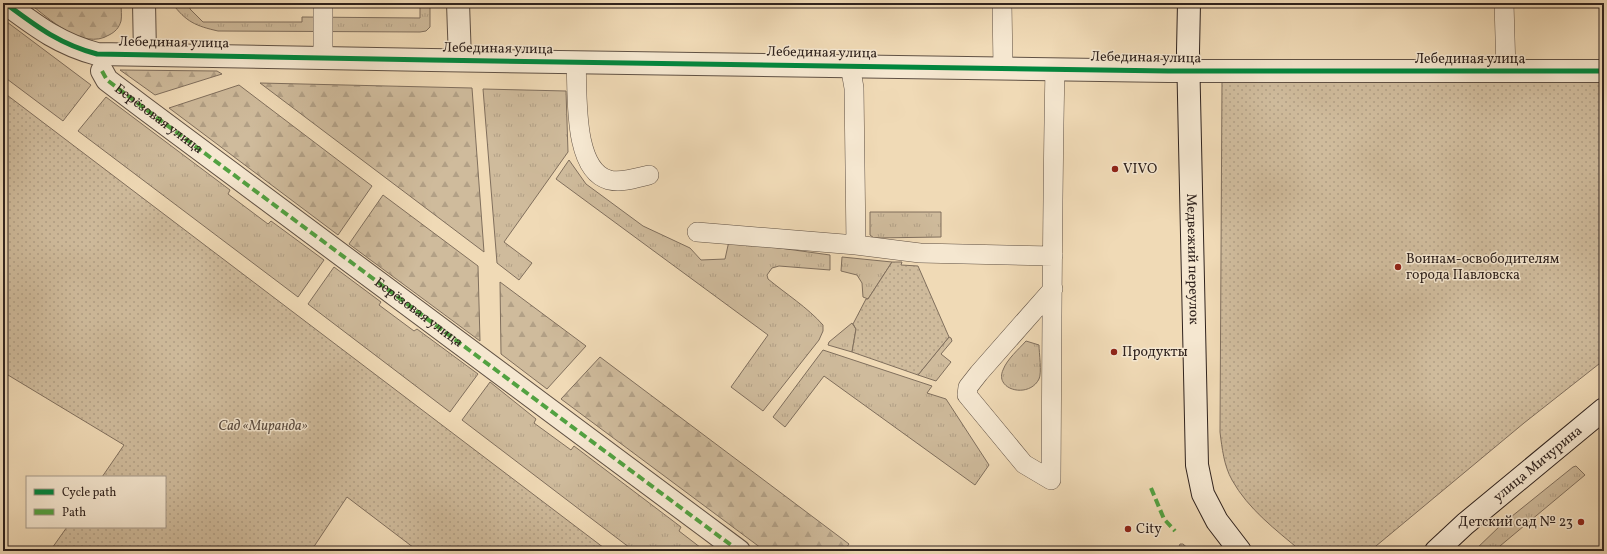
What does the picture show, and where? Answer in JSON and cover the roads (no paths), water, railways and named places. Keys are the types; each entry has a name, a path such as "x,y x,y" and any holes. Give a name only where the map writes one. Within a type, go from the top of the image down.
{"street":[{"name":"Лебединая улица","path":"5,3 44,32 74,46 97,54 1055,69 1604,71"},
{"path":"144,3 145,54"},
{"path":"458,3 460,60"},
{"name":"Медвежий переулок","path":"1188,3 1197,464 1203,494 1213,515 1216,521 1240,551"},
{"name":"Берёзовая улица","path":"102,71 107,80 144,108 739,551"},
{"name":"улица Мичурина","path":"1436,551 1465,524 1604,409"}],"lane":[{"path":"323,3 323,58"},
{"path":"1002,3 1003,68"},
{"path":"1504,3 1506,71"},
{"path":"576,62 578,121 585,157 595,172 609,180 628,180 648,175"},
{"path":"850,65 854,88 854,188 856,245"},
{"path":"1053,289 979,373 968,387 967,395 1024,464 1051,480 1051,456 1053,289 1055,69"},
{"path":"697,232 856,245 920,253 1053,256"}],"place":[{"name":"VIVO","path":"1115,169"},
{"name":"Воинам-освободителям города Павловска","path":"1398,267"},
{"name":"Продукты","path":"1114,352"},
{"name":"Детский сад № 23","path":"1581,522"},
{"name":"City","path":"1128,529"}],"park label":[{"name":"Сад «Миранда»","path":"263,426"}]}
